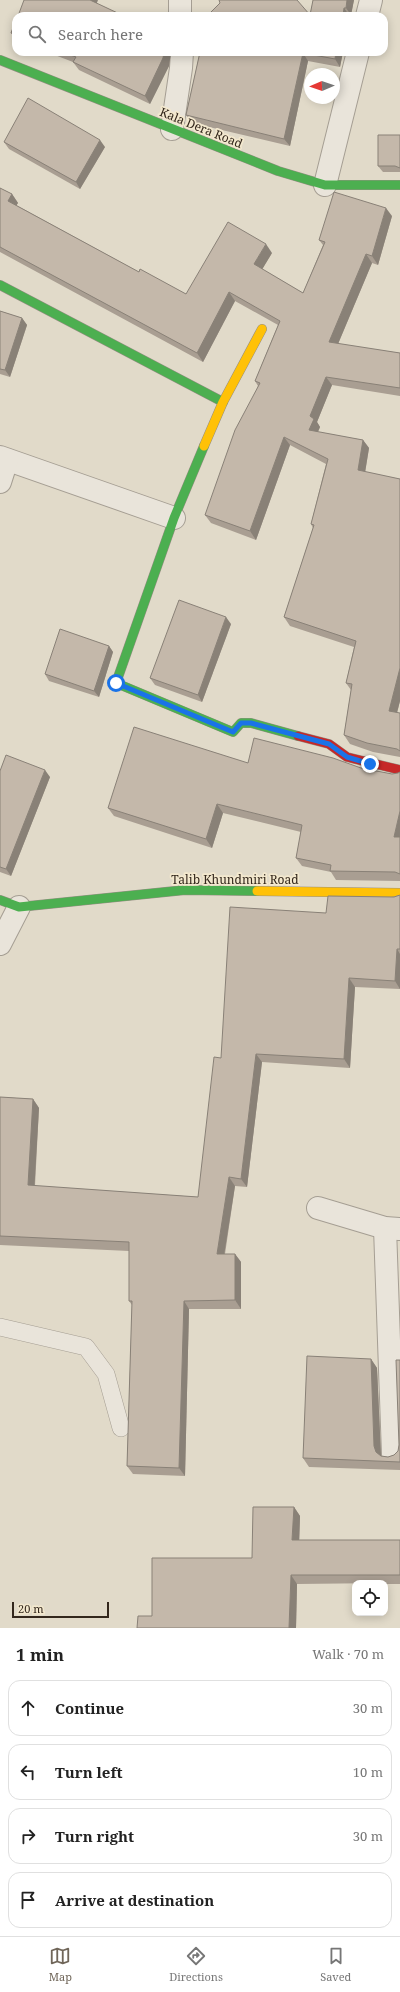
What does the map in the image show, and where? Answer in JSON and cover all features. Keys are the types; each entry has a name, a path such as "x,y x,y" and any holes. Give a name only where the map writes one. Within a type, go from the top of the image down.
{"street":[{"path":"180,0 180,12"},
{"path":"368,12 371,0"},
{"path":"172,129 182,56"},
{"path":"325,185 357,56"},
{"name":"Kala Dera Road","path":"0,60 278,171 325,185 400,185"},
{"path":"0,285 224,402"},
{"path":"262,329 224,402 174,518 116,683 233,732 241,723 251,723 329,744 347,757 370,764 400,770"},
{"path":"0,482 3,459 174,518"},
{"name":"Talib Khundmiri Road","path":"9,904 185,890 400,893"},
{"path":"0,944 9,904"},
{"path":"318,1208 393,1229 396,1408 393,1454"}],"lane":[{"path":"0,1327 86,1347 106,1374 120,1428"}],"building":[{"path":"24,0 90,0 116,12 20,12"},
{"path":"219,0 297,0 307,12 211,12 220,3"},
{"path":"313,0 347,0 346,8 344,8 344,12 311,12"},
{"path":"73,56 163,56 145,96 73,62 76,57"},
{"path":"199,56 302,56 284,139 186,115"},
{"path":"319,56 335,56 335,59"},
{"path":"28,98 100,140 76,182 4,142"},
{"path":"378,135 400,135 400,168 395,166 378,166"},
{"path":"0,188 12,194 8,201 139,272 140,269 186,294 228,222 266,244 254,264 303,293 325,242 319,240 334,192 386,208 372,256 366,254 329,342 400,353 400,388 326,377 310,416 314,419 309,430 363,440 358,470 400,479 400,668 389,711 400,713 400,751 397,749 367,743 344,735 352,684 346,683 356,641 284,617 314,525 311,524 328,459 284,437 250,531 205,515 235,430 260,383 255,381 280,321 229,292 197,353 0,247"},
{"path":"0,311 22,318 5,370 0,369"},
{"path":"179,600 226,617 198,695 150,678"},
{"path":"60,629 109,646 94,691 45,674"},
{"path":"134,727 248,763 254,738 333,758 361,768 392,774 400,772 400,811 394,837 400,837 400,874 395,872 330,871 331,865 296,858 302,825 217,804 206,839 108,808"},
{"path":"6,755 45,770 6,869 0,867 0,771"},
{"path":"400,895 400,949 397,949 395,981 349,978 344,1059 256,1054 241,1179 229,1177 217,1254 235,1254 235,1300 184,1301 179,1468 127,1466 132,1301 129,1301 129,1242 0,1236 0,1097 33,1099 28,1185 198,1197 214,1057 221,1058 230,907 326,913 328,896 394,897"},
{"path":"307,1356 371,1359 374,1446 376,1452 381,1456 388,1457 394,1455 398,1451 399,1445 396,1360 400,1360 400,1462 303,1458"},
{"path":"253,1507 294,1507 292,1540 400,1540 400,1575 291,1575 289,1628 137,1628 138,1616 152,1616 152,1558 252,1558"}],"traffic: fast":[{"path":"0,60 278,171 325,185 400,185"},
{"path":"0,285 223,402"},
{"path":"204,446 174,518 116,683 233,732 241,723 251,723 298,736"},
{"path":"0,900 19,907 185,890 257,891"}],"traffic: slow":[{"path":"204,446 223,402 262,329"},
{"path":"257,891 400,893"}],"traffic: jam":[{"path":"298,736 329,744 347,757 400,770"}],"route":[{"path":"116,683 233,732 241,723 251,723 329,744 347,757 370,764"}]}
